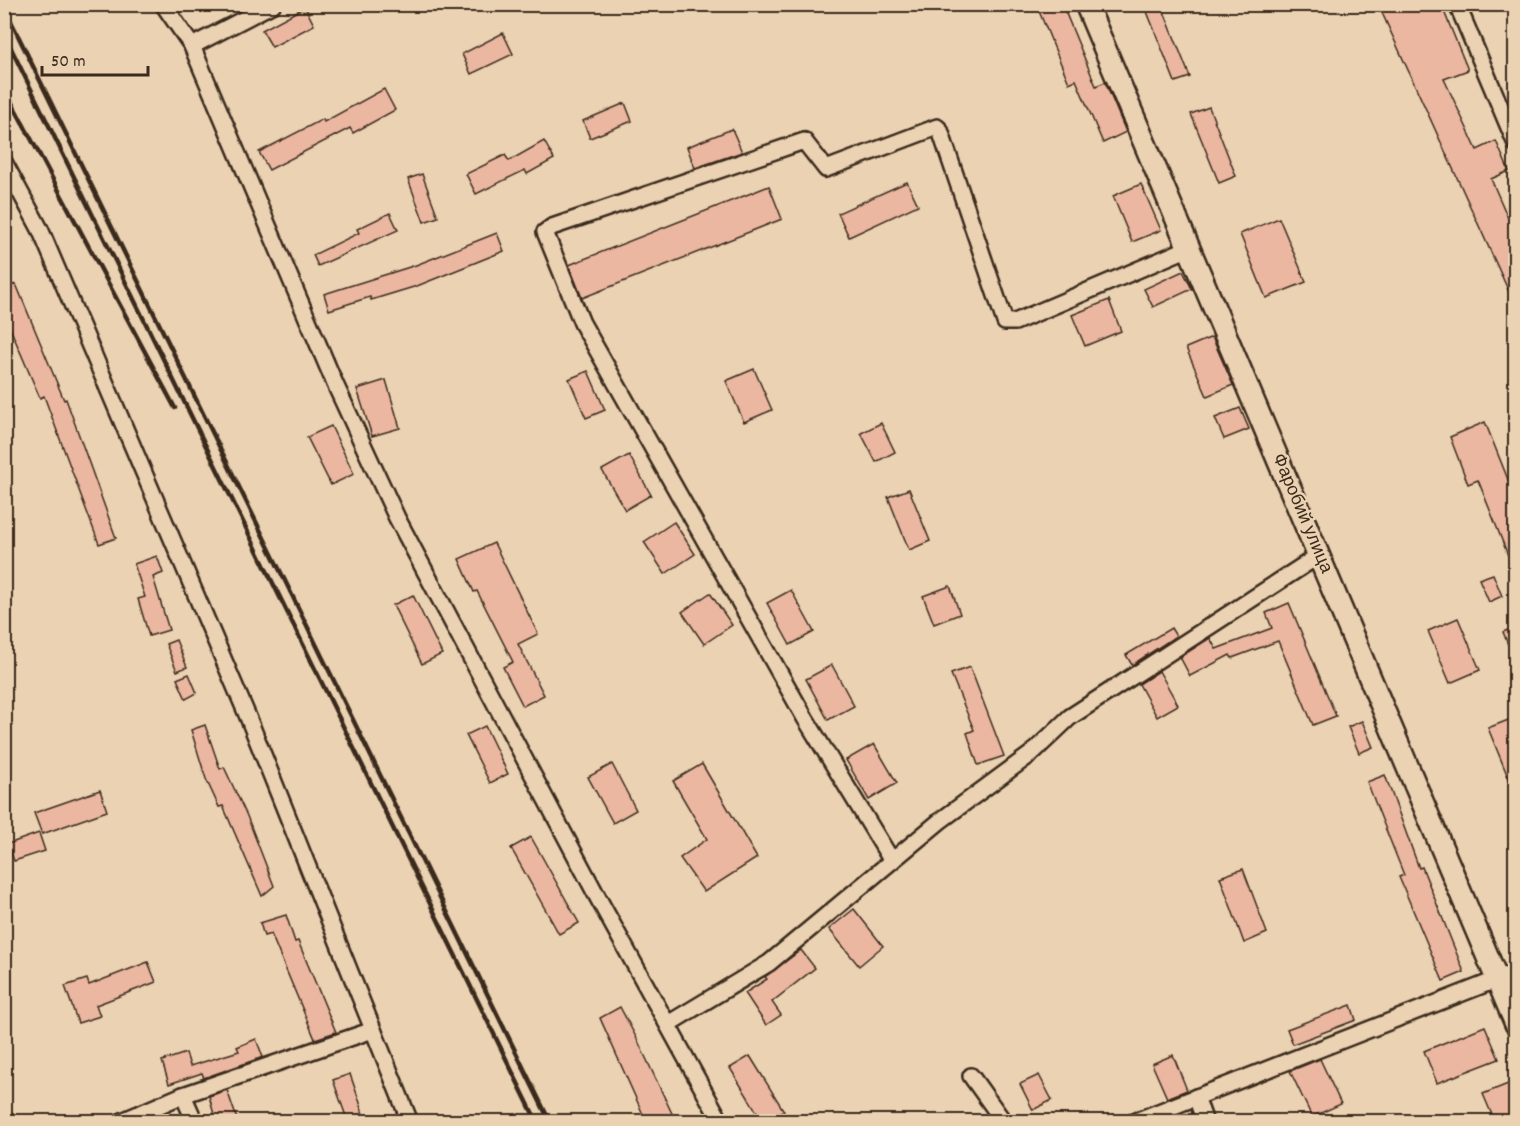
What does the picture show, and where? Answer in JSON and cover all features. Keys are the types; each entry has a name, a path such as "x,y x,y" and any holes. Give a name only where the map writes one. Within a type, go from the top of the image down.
{"street":[{"path":"163,4 192,46 335,384 397,518 598,898 721,1122"},
{"path":"192,46 273,4"},
{"name":"Фаробий улица","path":"1086,4 1318,556 1506,975 1515,1024"},
{"path":"1458,4 1515,144"},
{"path":"892,861 806,718 582,323 545,232 552,227 804,141 826,169 937,128 940,130 1005,322 1015,322 1189,248"},
{"path":"4,162 40,229 243,706 410,1122"},
{"path":"668,1024 769,963 892,861 1031,754 1070,717 1318,556"},
{"path":"1133,1122 1506,975"},
{"path":"120,1122 183,1095 373,1030"},
{"path":"971,1076 1004,1122"},
{"path":"183,1095 195,1122"},
{"path":"1196,1097 1205,1122"}],"building":[{"path":"1036,4 1062,4 1096,86 1105,82 1126,132 1103,143 1076,80 1069,83"},
{"path":"1144,4 1161,4 1190,77 1175,82"},
{"path":"1378,4 1441,4 1468,70 1444,79 1477,150 1496,141 1509,171 1491,179 1515,234 1515,305"},
{"path":"305,7 314,25 272,47 262,30"},
{"path":"503,33 513,54 471,74 462,54"},
{"path":"384,89 395,110 353,133 350,128 269,170 259,152 323,119 324,122"},
{"path":"625,103 632,121 590,138 583,121"},
{"path":"1209,107 1236,176 1219,183 1191,114"},
{"path":"732,129 742,152 695,168 687,147"},
{"path":"544,141 554,159 527,174 525,170 476,194 466,174 505,155 509,161"},
{"path":"422,174 438,217 424,222 408,179"},
{"path":"907,182 918,205 849,237 838,213"},
{"path":"1141,184 1161,230 1132,242 1113,196"},
{"path":"769,186 782,219 582,298 569,265"},
{"path":"390,213 398,230 318,266 313,255 359,233 357,229"},
{"path":"1279,218 1306,282 1266,298 1240,234"},
{"path":"497,233 504,251 417,286 329,310 324,294 416,265"},
{"path":"1183,271 1192,289 1153,307 1144,289"},
{"path":"16,284 64,400 66,399 116,538 99,544 44,396 40,398 10,328 4,330 4,288"},
{"path":"1109,300 1121,331 1085,346 1072,315"},
{"path":"1212,337 1233,385 1207,396 1186,348"},
{"path":"754,369 772,410 744,422 726,381"},
{"path":"588,371 605,410 586,418 569,379"},
{"path":"386,380 400,428 372,436 357,389"},
{"path":"1240,408 1249,429 1224,439 1215,418"},
{"path":"1485,422 1515,497 1515,573 1478,480 1468,484 1450,437"},
{"path":"881,423 895,452 876,462 861,433"},
{"path":"331,426 354,474 331,485 307,437"},
{"path":"629,455 651,495 625,510 602,470"},
{"path":"909,489 930,541 909,550 888,497"},
{"path":"674,522 695,554 665,574 644,542"},
{"path":"494,543 538,634 518,644 544,695 523,706 503,667 513,662 477,591 474,592 459,559"},
{"path":"157,556 163,573 153,577 169,630 149,636 138,599 145,597 134,564"},
{"path":"1493,574 1502,596 1489,602 1479,579"},
{"path":"950,586 960,614 934,624 923,596"},
{"path":"791,590 814,632 790,645 767,603"},
{"path":"710,593 732,625 704,644 682,612"},
{"path":"413,595 442,654 422,664 393,605"},
{"path":"1289,603 1336,716 1313,725 1278,641 1232,658 1230,655 1190,676 1180,657 1210,638 1216,649 1272,628 1266,613"},
{"path":"1458,618 1480,670 1450,683 1428,631"},
{"path":"1515,627 1515,662 1503,632"},
{"path":"1171,628 1176,636 1132,665 1126,655"},
{"path":"176,640 187,667 177,671 166,644"},
{"path":"832,665 854,706 828,720 806,679"},
{"path":"970,667 1004,756 978,765 967,733 974,730 951,674"},
{"path":"1159,671 1178,705 1157,717 1139,684"},
{"path":"189,674 197,693 186,699 177,679"},
{"path":"1511,719 1515,730 1515,794 1488,728"},
{"path":"1362,721 1373,747 1359,753 1348,727"},
{"path":"205,725 220,769 224,767 247,816 274,886 262,896 223,806 219,807 206,779 191,730"},
{"path":"485,726 508,774 490,783 466,735"},
{"path":"874,744 897,783 869,800 846,760"},
{"path":"612,764 636,810 613,823 588,777"},
{"path":"702,764 757,858 704,892 680,858 707,839 673,781"},
{"path":"1385,775 1419,868 1422,867 1464,972 1443,981 1399,877 1404,875 1367,782"},
{"path":"100,790 107,811 42,834 34,813"},
{"path":"39,833 45,851 14,861 8,844"},
{"path":"531,837 579,923 559,934 511,848"},
{"path":"1243,869 1267,933 1244,943 1220,877"},
{"path":"854,909 883,946 859,966 829,929"},
{"path":"286,915 295,942 298,941 336,1032 315,1039 271,934 264,936 260,923"},
{"path":"801,950 815,968 772,1002 781,1015 766,1025 745,993 767,979 765,977"},
{"path":"148,962 156,982 96,1005 100,1016 78,1023 65,986 87,979 89,985"},
{"path":"1351,1005 1356,1020 1293,1044 1287,1029"},
{"path":"620,1007 676,1122 647,1122 642,1112 600,1018"},
{"path":"1485,1026 1499,1059 1437,1083 1424,1051"},
{"path":"256,1039 263,1057 204,1078 202,1073 169,1084 162,1061 186,1053 190,1066 239,1051 237,1047"},
{"path":"1173,1055 1187,1090 1167,1098 1152,1064"},
{"path":"750,1056 784,1111 767,1122 763,1122 730,1068"},
{"path":"1320,1059 1341,1104 1312,1117 1290,1071"},
{"path":"350,1074 365,1122 348,1122 333,1080"},
{"path":"1039,1075 1052,1100 1033,1110 1020,1084"},
{"path":"1508,1084 1515,1102 1515,1122 1495,1122 1483,1094"},
{"path":"227,1090 238,1122 216,1122 209,1096"}],"railway":[{"path":"4,7 550,1122"},
{"path":"4,34 537,1122"},
{"path":"4,88 175,408"}]}
